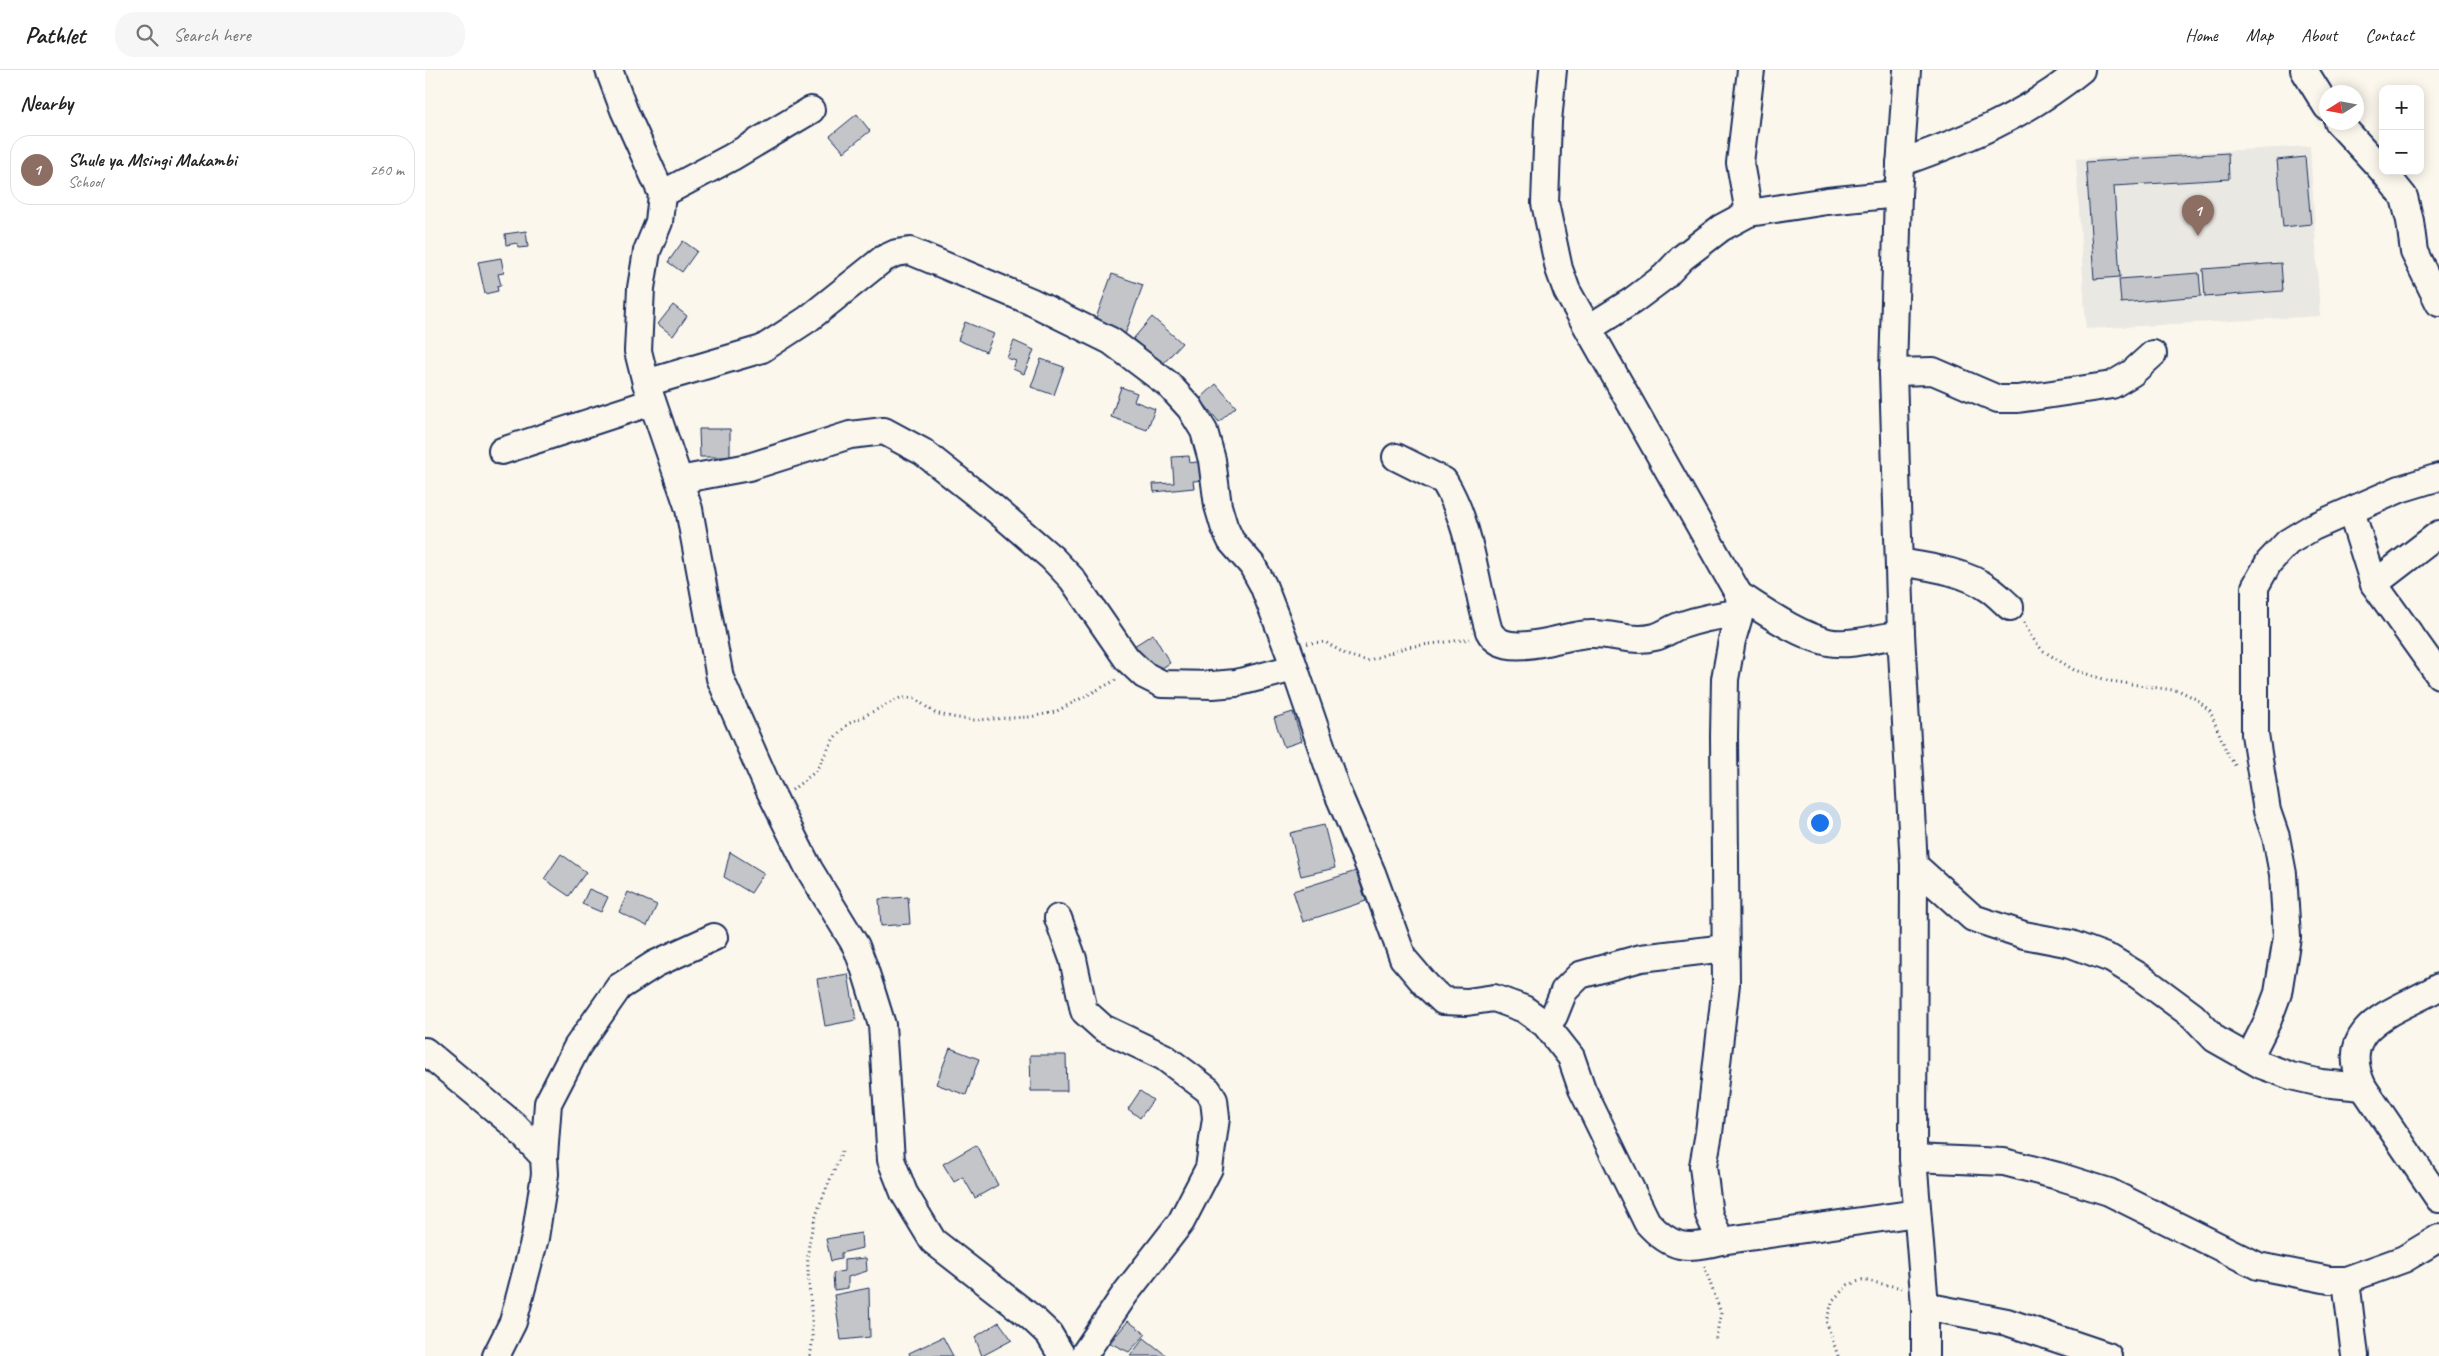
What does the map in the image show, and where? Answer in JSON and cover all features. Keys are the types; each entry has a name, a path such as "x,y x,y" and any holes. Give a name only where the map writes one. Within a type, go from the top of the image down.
{"street":[{"path":"609,70 624,110 662,194 659,222 647,251 641,288 639,351 649,392 689,509 721,678 776,801 818,885 852,939 865,967 881,1025 891,1160 905,1193 933,1241 1032,1318 1049,1334 1062,1356"},
{"path":"1553,70 1548,122 1545,204 1559,269 1567,291 1739,604 1829,642 1901,634"},
{"path":"1749,213 1740,163 1751,70"},
{"path":"1907,70 1898,194 1893,372 1901,634 1914,865 1913,1158 1924,1300 1925,1356"},
{"path":"1900,163 1964,141 2013,117 2056,91 2081,70"},
{"path":"2304,70 2319,94"},
{"path":"662,194 732,157 811,110"},
{"path":"2345,130 2379,167"},
{"path":"2386,175 2404,197 2411,221 2414,252 2439,303"},
{"path":"1589,328 1632,301 1664,277 1682,258 1721,228 1749,213 1827,201 1898,194"},
{"path":"502,452 649,392 762,349 809,319 883,259 896,253 910,251 922,254 1076,322 1111,341 1168,384 1190,408 1204,431 1212,460 1218,506 1224,526 1231,541 1252,565 1263,586 1292,660 1336,789 1372,874 1403,958 1443,1001 1467,1002 1494,998 1524,1009 1545,1024 1571,1057 1582,1089 1647,1222 1661,1238 1679,1246 1709,1244 1917,1214"},
{"path":"1893,372 1933,371 1998,399 2018,399 2112,385 2132,373 2153,354"},
{"path":"679,480 749,467 851,435 884,431 923,452 995,509 1052,558 1072,579 1116,645 1144,675 1162,684 1213,686 1236,683 1292,660"},
{"path":"1397,457 1444,481 1448,487 1465,528 1476,569 1482,608 1493,638 1501,643 1516,645 1539,644 1590,634 1630,640 1656,637 1679,626 1719,615 1739,604"},
{"path":"2249,1058 2268,1020 2278,993 2287,937 2283,874 2276,837 2267,811 2255,734 2255,587 2269,562 2288,542 2313,527 2400,489 2439,477"},
{"path":"2351,511 2374,584 2439,675"},
{"path":"2374,584 2439,534"},
{"path":"1899,562 1940,568 1966,578 1989,588 2010,607"},
{"path":"1709,1244 1709,1215 1703,1166 1709,1133 1726,984 1725,679 1739,604"},
{"path":"1914,865 1973,918 2024,935 2071,944 2111,958 2193,1016 2215,1039 2261,1065 2321,1084 2363,1087"},
{"path":"1057,918 1073,959 1084,1011 1103,1028 1163,1057 1208,1090 1214,1100 1216,1118 1209,1168 1181,1222 1131,1286 1083,1356"},
{"path":"495,1356 513,1322 535,1238 545,1174 544,1156 548,1103 577,1047 619,987 655,964 714,937"},
{"path":"1545,1024 1554,1016 1564,991 1580,975 1641,958 1726,948"},
{"path":"2439,987 2376,1021 2361,1034 2355,1055 2356,1072 2363,1087 2439,1199"},
{"path":"425,1051 514,1125 544,1156"},
{"path":"1913,1158 2003,1162 2058,1176 2109,1192 2258,1266 2329,1280 2346,1280 2404,1259 2439,1238"},
{"path":"2346,1280 2355,1356"},
{"path":"1924,1300 2007,1322 2108,1356"}],"path":[{"path":"2010,607 2025,623 2031,636 2042,650 2074,670 2110,681 2180,691 2196,699 2209,711 2228,755 2237,768 2264,787"},
{"path":"1292,660 1312,641 1320,641 1347,655 1367,661 1407,647 1448,640 1493,638"},
{"path":"776,801 816,771 834,738 848,724 901,698 913,698 935,713 951,718 973,720 1030,717 1055,712 1113,683 1135,666"},
{"path":"810,1356 808,1251 817,1214 843,1149"},
{"path":"1709,1244 1721,1313 1715,1342"},
{"path":"1838,1356 1828,1327 1827,1316 1833,1300 1854,1282 1869,1281 1924,1300"}],"shaded area":[{"path":"2310,146 2320,316 2086,329 2076,159"}],"building":[{"path":"857,114 870,131 844,152 830,136"},
{"path":"2228,153 2229,179 2114,186 2120,277 2094,279 2086,162"},
{"path":"2305,157 2311,224 2283,227 2277,160"},
{"path":"526,231 528,247 518,248 517,243 506,245 505,234"},
{"path":"683,241 697,251 682,272 668,262"},
{"path":"501,258 504,273 498,274 501,285 497,286 498,291 485,294 478,262"},
{"path":"2281,263 2283,291 2205,297 2203,269"},
{"path":"2199,273 2201,296 2121,303 2119,279"},
{"path":"1112,274 1143,285 1123,340 1092,329"},
{"path":"673,305 687,316 673,336 658,324"},
{"path":"1152,317 1182,343 1162,365 1133,339"},
{"path":"965,322 994,334 986,352 958,340"},
{"path":"1014,341 1034,350 1024,374 1013,369 1016,361 1007,358"},
{"path":"1041,359 1064,367 1054,395 1031,387"},
{"path":"1216,384 1236,407 1219,422 1200,399"},
{"path":"1121,387 1137,393 1134,401 1155,409 1147,430 1111,417"},
{"path":"699,429 730,429 730,457 700,457"},
{"path":"1189,456 1190,463 1203,461 1205,480 1193,481 1194,488 1154,492 1153,484 1174,483 1172,457"},
{"path":"1153,634 1170,663 1151,675 1134,646"},
{"path":"1293,712 1302,741 1284,747 1274,718"},
{"path":"1324,825 1335,868 1301,876 1290,833"},
{"path":"730,852 764,873 751,893 724,877"},
{"path":"561,854 586,872 569,896 544,879"},
{"path":"1356,871 1366,901 1303,922 1293,891"},
{"path":"589,889 608,897 601,912 582,904"},
{"path":"628,892 657,905 647,926 619,912"},
{"path":"908,897 910,924 881,926 879,899"},
{"path":"848,974 856,1020 825,1026 817,979"},
{"path":"950,1048 979,1059 966,1095 936,1084"},
{"path":"1030,1055 1066,1055 1067,1091 1031,1091"},
{"path":"1140,1091 1153,1100 1140,1118 1128,1109"},
{"path":"976,1145 998,1185 975,1198 963,1177 954,1182 943,1164"},
{"path":"861,1233 862,1248 841,1253 841,1259 831,1261 826,1239"},
{"path":"866,1258 867,1271 848,1277 848,1288 834,1290 833,1273 844,1271 844,1260"},
{"path":"869,1288 870,1337 841,1340 834,1295"},
{"path":"1128,1321 1146,1334 1129,1352 1110,1343"},
{"path":"999,1322 1012,1340 982,1356 975,1337"},
{"path":"943,1337 953,1356 910,1356 909,1353"},
{"path":"1144,1338 1167,1356 1130,1356"}],"place":[{"name":"Shule ya Msingi Makambi","path":"2198,236"}]}
